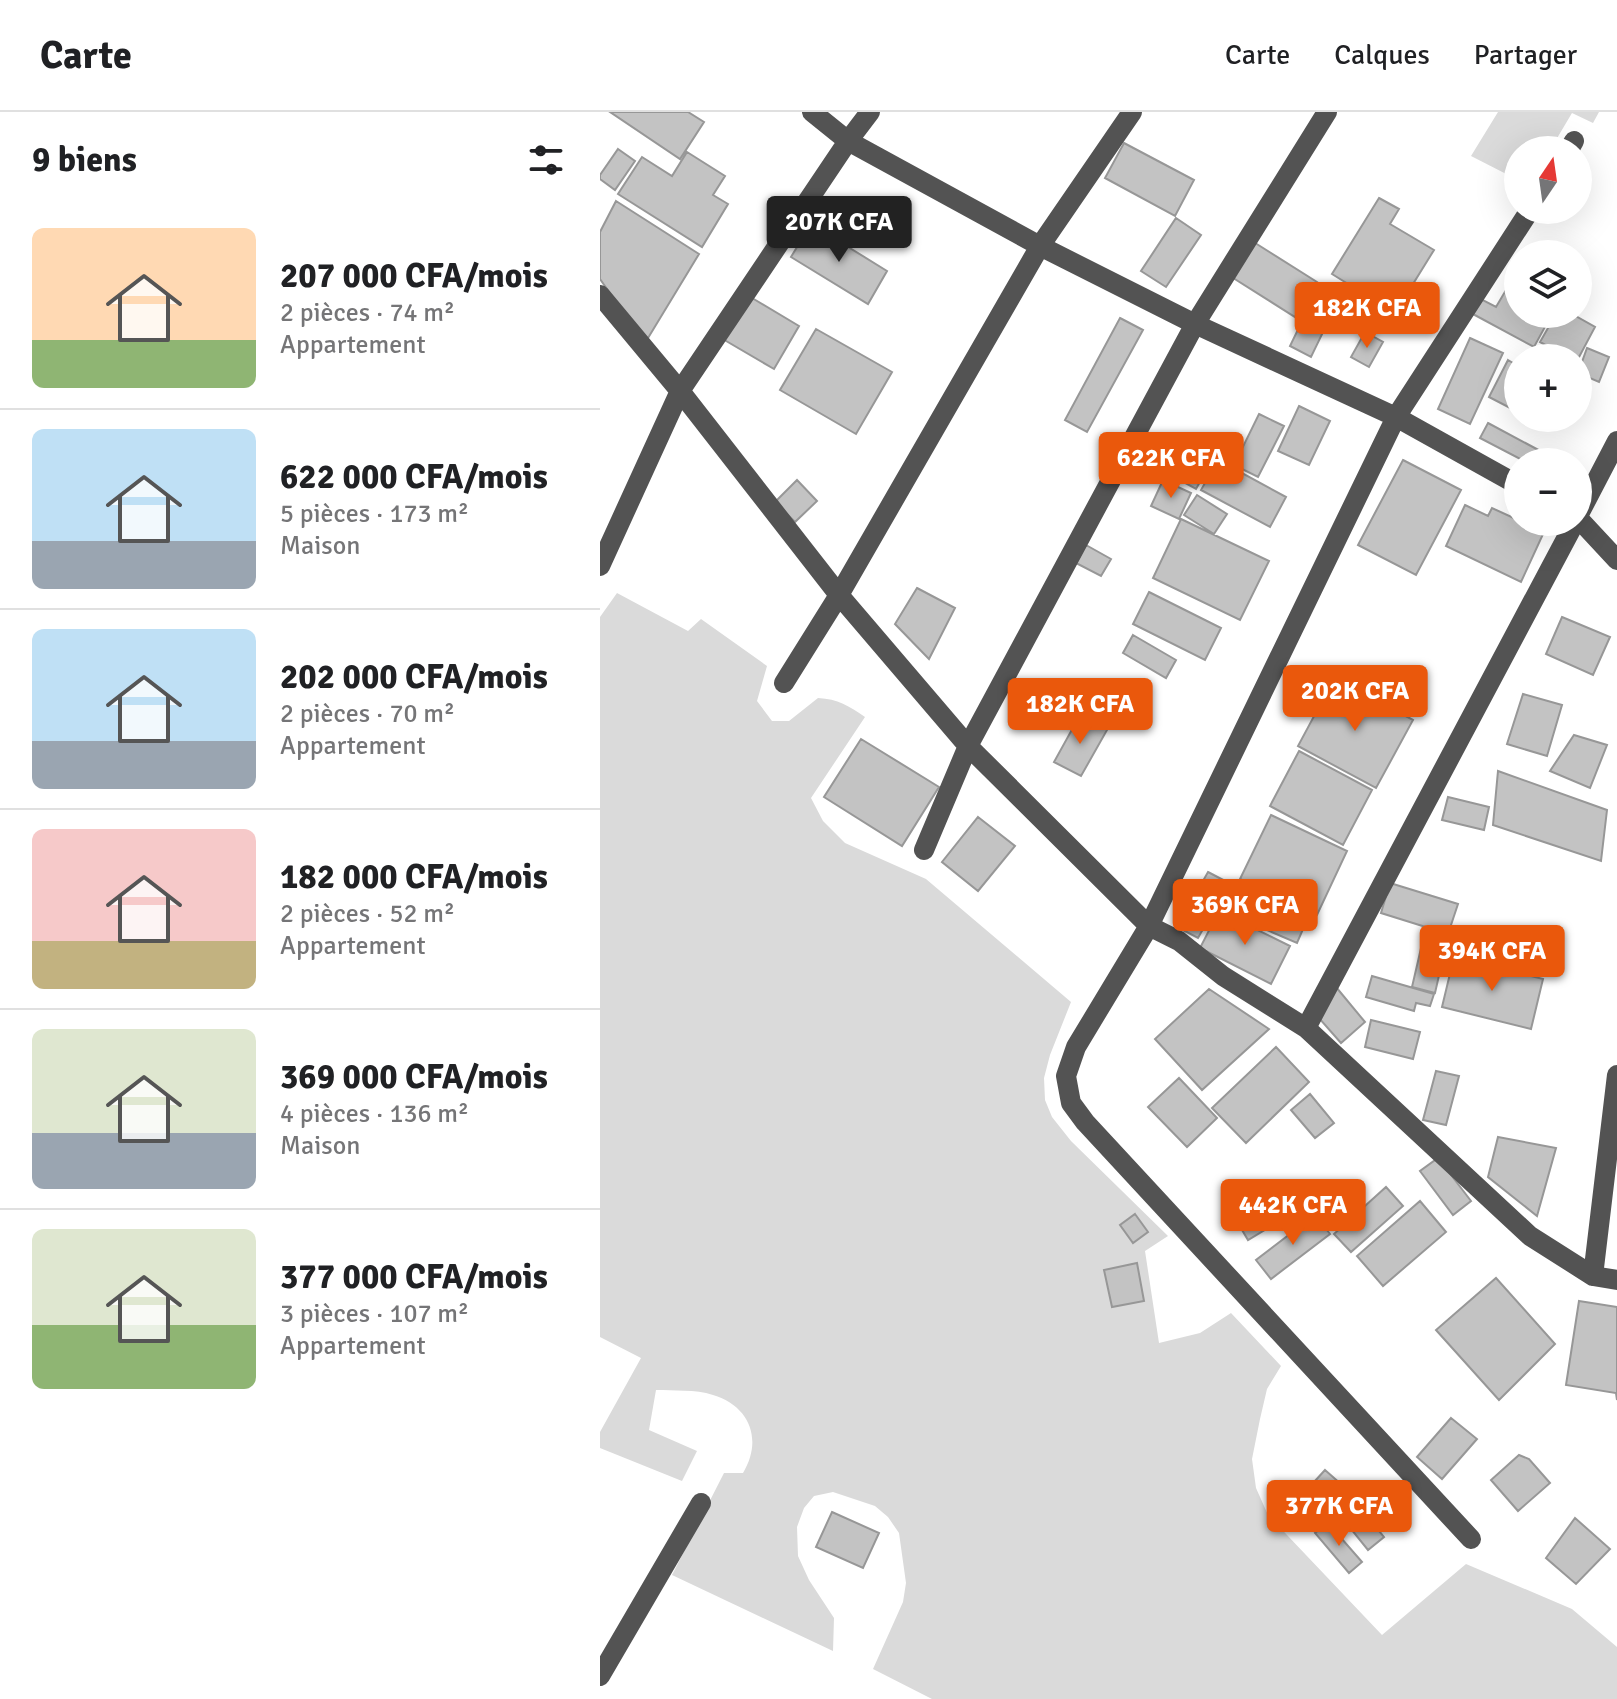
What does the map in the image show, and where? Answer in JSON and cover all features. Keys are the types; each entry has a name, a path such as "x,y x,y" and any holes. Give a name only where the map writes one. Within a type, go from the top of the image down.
{"street":[{"path":"812,112 848,141 1040,246 1195,324 1396,417 1504,477"},
{"path":"600,566 680,391 870,112"},
{"path":"784,683 839,595 1040,246 1132,112"},
{"path":"924,850 968,746 1195,324 1327,112"},
{"path":"1471,1539 1096,1133 1071,1103 1066,1076 1076,1047 1149,926 1396,417 1521,224"},
{"path":"600,295 680,391 839,595 968,746 1149,926 1179,941 1223,976 1306,1028 1530,1236 1593,1276 1617,1280"},
{"path":"1592,490 1617,441"},
{"path":"1592,534 1617,560"},
{"path":"1306,1028 1568,536"},
{"path":"1593,1276 1617,1075"},
{"path":"600,1676 701,1503"}],"shaded area":[{"path":"1498,112 1599,112 1593,123 1572,113 1558,136 1504,136 1504,173 1471,156"},
{"path":"617,593 688,631 701,619 767,666 757,701 772,721 789,721 818,698 843,704 865,717 811,798 823,821 845,843 926,879 1071,1002 1050,1055 1044,1078 1045,1100 1052,1117 1071,1141 1168,1236 1145,1251 1159,1343 1200,1333 1231,1313 1281,1366 1267,1389 1252,1459 1256,1488 1268,1515 1382,1635 1466,1564 1572,1609 1617,1647 1617,1699 932,1699 873,1669 903,1602 906,1583 899,1533 888,1517 875,1506 833,1492 814,1496 804,1508 797,1527 798,1556 809,1580 834,1618 833,1651 672,1575 724,1473 743,1473 749,1461 752,1437 744,1416 726,1400 699,1392 656,1390 649,1430 697,1451 682,1481 600,1448 600,1432 641,1358 600,1337 600,617"}],"building":[{"path":"610,112 688,112 704,122 680,159"},
{"path":"1124,143 1194,180 1175,216 1105,178"},
{"path":"618,149 635,161 615,190 600,179 600,175"},
{"path":"687,152 725,176 713,195 728,204 702,247 618,194 642,157 672,176"},
{"path":"1379,198 1399,209 1390,224 1434,250 1395,313 1332,274"},
{"path":"616,201 699,254 645,343 600,279 600,232"},
{"path":"1176,218 1201,235 1166,287 1141,271"},
{"path":"811,224 887,271 868,304 791,257"},
{"path":"1252,241 1317,282 1295,317 1230,276"},
{"path":"1320,284 1341,295 1311,357 1290,346"},
{"path":"1504,293 1504,328 1544,328 1536,344 1528,344 1471,313 1479,298 1496,307"},
{"path":"747,295 799,326 774,369 721,338"},
{"path":"1120,318 1143,330 1087,432 1065,420"},
{"path":"1595,327 1586,344 1540,342 1548,328"},
{"path":"816,329 892,372 856,434 780,390"},
{"path":"1365,332 1383,342 1369,367 1351,357"},
{"path":"1470,338 1503,353 1470,424 1438,409"},
{"path":"1592,350 1609,357 1599,382 1592,379"},
{"path":"1504,368 1504,405 1489,397"},
{"path":"1299,406 1330,421 1309,465 1278,451"},
{"path":"1259,414 1284,426 1258,477 1234,465"},
{"path":"1488,423 1535,448 1504,448 1504,451 1480,438"},
{"path":"1174,438 1213,459 1196,489 1158,468"},
{"path":"1218,460 1286,497 1270,527 1201,490"},
{"path":"1403,460 1461,490 1416,575 1358,545"},
{"path":"797,480 817,501 795,522 775,502"},
{"path":"1163,480 1191,493 1179,519 1151,506"},
{"path":"1197,495 1227,514 1214,534 1184,515"},
{"path":"1465,505 1488,516 1492,508 1504,514 1504,536 1542,536 1521,582 1446,546"},
{"path":"1181,519 1269,561 1240,620 1153,578"},
{"path":"1086,545 1111,559 1101,576 1076,563"},
{"path":"917,588 955,608 929,659 895,624"},
{"path":"1149,592 1221,628 1205,660 1133,624"},
{"path":"1562,617 1610,637 1593,675 1546,654"},
{"path":"1133,635 1176,660 1166,678 1123,653"},
{"path":"1335,677 1413,720 1376,788 1298,746"},
{"path":"1523,694 1562,705 1547,756 1507,744"},
{"path":"1080,715 1107,730 1081,776 1054,762"},
{"path":"1574,735 1607,745 1590,788 1550,771"},
{"path":"861,739 939,787 902,846 824,797"},
{"path":"1299,751 1372,790 1343,845 1270,806"},
{"path":"1498,771 1607,810 1601,861 1493,825"},
{"path":"1448,797 1489,807 1484,830 1442,820"},
{"path":"1271,815 1347,851 1317,915 1240,879"},
{"path":"978,817 1015,846 978,891 942,862"},
{"path":"1208,872 1229,883 1198,938 1177,927"},
{"path":"1235,881 1310,913 1297,943 1223,911"},
{"path":"1390,883 1458,904 1448,934 1381,913"},
{"path":"1219,911 1290,946 1271,984 1200,948"},
{"path":"1425,931 1448,936 1435,993 1412,987"},
{"path":"1454,957 1543,979 1531,1029 1442,1007"},
{"path":"1372,976 1434,994 1430,1006 1416,1003 1414,1011 1366,997"},
{"path":"1336,987 1365,1022 1341,1043 1318,1017"},
{"path":"1209,989 1269,1029 1202,1090 1155,1039"},
{"path":"1371,1020 1420,1032 1413,1059 1365,1047"},
{"path":"1276,1047 1309,1082 1246,1143 1212,1108"},
{"path":"1436,1071 1459,1076 1446,1125 1423,1120"},
{"path":"1179,1078 1217,1118 1187,1147 1148,1107"},
{"path":"1310,1094 1334,1123 1315,1138 1291,1110"},
{"path":"1498,1137 1556,1148 1537,1216 1488,1177"},
{"path":"1438,1158 1471,1201 1453,1215 1420,1171"},
{"path":"1386,1187 1403,1206 1351,1252 1334,1234"},
{"path":"1276,1195 1288,1216 1248,1240 1235,1218"},
{"path":"1420,1201 1446,1232 1383,1286 1357,1256"},
{"path":"1135,1214 1148,1232 1133,1243 1120,1225"},
{"path":"1315,1215 1330,1234 1271,1279 1256,1260"},
{"path":"1137,1263 1144,1301 1112,1307 1104,1270"},
{"path":"1496,1278 1555,1344 1499,1400 1436,1330"},
{"path":"1579,1301 1617,1307 1617,1400 1616,1393 1566,1385"},
{"path":"1451,1418 1477,1439 1442,1479 1417,1457"},
{"path":"1519,1455 1529,1459 1550,1483 1518,1511 1491,1480"},
{"path":"1325,1470 1358,1499 1337,1522 1304,1493"},
{"path":"1363,1511 1384,1537 1368,1550 1347,1524"},
{"path":"832,1512 879,1533 863,1568 816,1547"},
{"path":"1575,1518 1610,1549 1576,1584 1546,1558"},
{"path":"1328,1523 1362,1562 1349,1573 1315,1533"}]}
